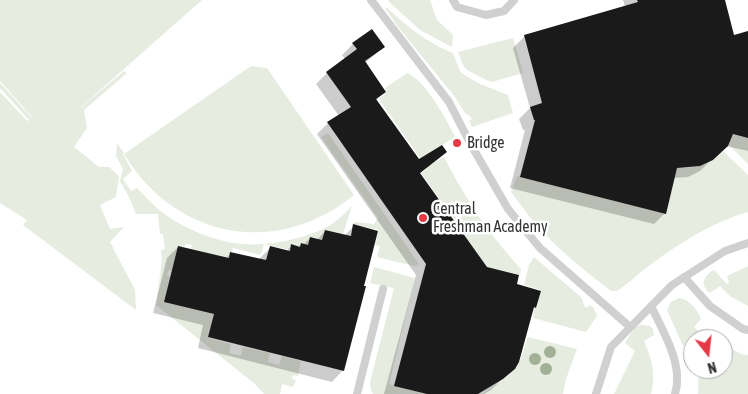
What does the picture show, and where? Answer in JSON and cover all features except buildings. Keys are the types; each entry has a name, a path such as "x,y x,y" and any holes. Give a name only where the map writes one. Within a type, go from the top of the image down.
{"lane":[{"path":"371,0 449,102 508,209 540,248 630,327"},
{"path":"453,0 457,6 486,15 504,11 514,0"},
{"path":"596,394 611,347 672,285 725,251 748,243"},
{"path":"684,277 710,306 743,329 748,330"},
{"path":"357,394 383,289"},
{"path":"651,306 673,352 678,386 676,394"}],"shaded area":[{"path":"0,0 202,0 72,115 124,71 127,73 84,110 87,128 74,147 99,167 109,167 119,176 116,197 100,205 110,229 124,227 110,242 135,290 136,310 23,225 27,220 0,203 0,92 27,121 29,120 0,88 0,83 32,117 0,81"},
{"path":"389,0 430,0 437,20 453,35 452,47 420,30"},
{"path":"385,8 426,39 453,53 463,74 478,83 508,95 513,113 472,127 469,121 472,119 470,116 465,113 455,97 398,27"},
{"path":"513,38 523,73 492,82 467,70 463,65 458,52"},
{"path":"251,66 267,68 354,195 324,215 293,227 261,232 230,230 199,221 171,205 145,183 124,154"},
{"path":"407,73 414,77 428,92 455,137 420,158 380,101 380,98 387,92 385,88"},
{"path":"328,133 419,264 414,266 377,257 380,246 375,245 379,230 352,224 355,222 374,224 378,218 321,137"},
{"path":"733,134 748,138 748,164 729,145"},
{"path":"117,143 132,171 123,179 131,191 137,188 159,210 174,221 219,240 240,244 264,244 261,255 233,248 229,258 191,249 192,245 178,246 172,270 169,270 167,275 170,277 164,302 214,314 208,338 231,344 229,353 241,356 243,347 270,353 268,362 279,365 282,356 301,361 298,376 293,375 292,379 296,380 293,387 282,384 280,394 264,394 255,384 156,305 162,261 161,250 165,249 163,234 160,234 158,214 136,214 120,181 123,169 116,156"},
{"path":"723,151 748,175 748,212 722,221 685,241 617,291 611,291 543,233 511,192 517,176 677,167 690,168 714,160"},
{"path":"444,157 478,216 521,269 520,275 487,267 421,173 427,169 426,167"},
{"path":"352,206 343,234 325,230 323,240 310,237 308,245 301,243 300,247 291,245 290,250 264,244 296,239 322,230 340,218"},
{"path":"534,257 582,298 584,306 587,308 590,305 593,307 597,316 586,332 533,318 534,308 537,308 541,290 524,285 529,265"},
{"path":"748,266 748,306 730,296 720,286 710,293 705,287 705,277 714,270 727,284 729,283 727,276"},
{"path":"374,267 415,278 389,384 425,394 373,394 371,390 370,382 394,288 370,283"},
{"path":"679,298 686,300 698,312 701,319 694,327 696,329 683,329 683,345 667,310 671,302"},
{"path":"641,325 650,326 653,329 654,335 644,341 652,367 651,394 614,394 635,351 625,343 635,327"},
{"path":"528,337 577,349 566,379 563,394 482,394 513,371 521,357"},
{"path":"733,350 748,355 748,394 698,394 699,379 733,379"}],"place":[{"name":"Bridge","path":"457,143"},
{"name":"Central Freshman Academy","path":"423,218"}]}
